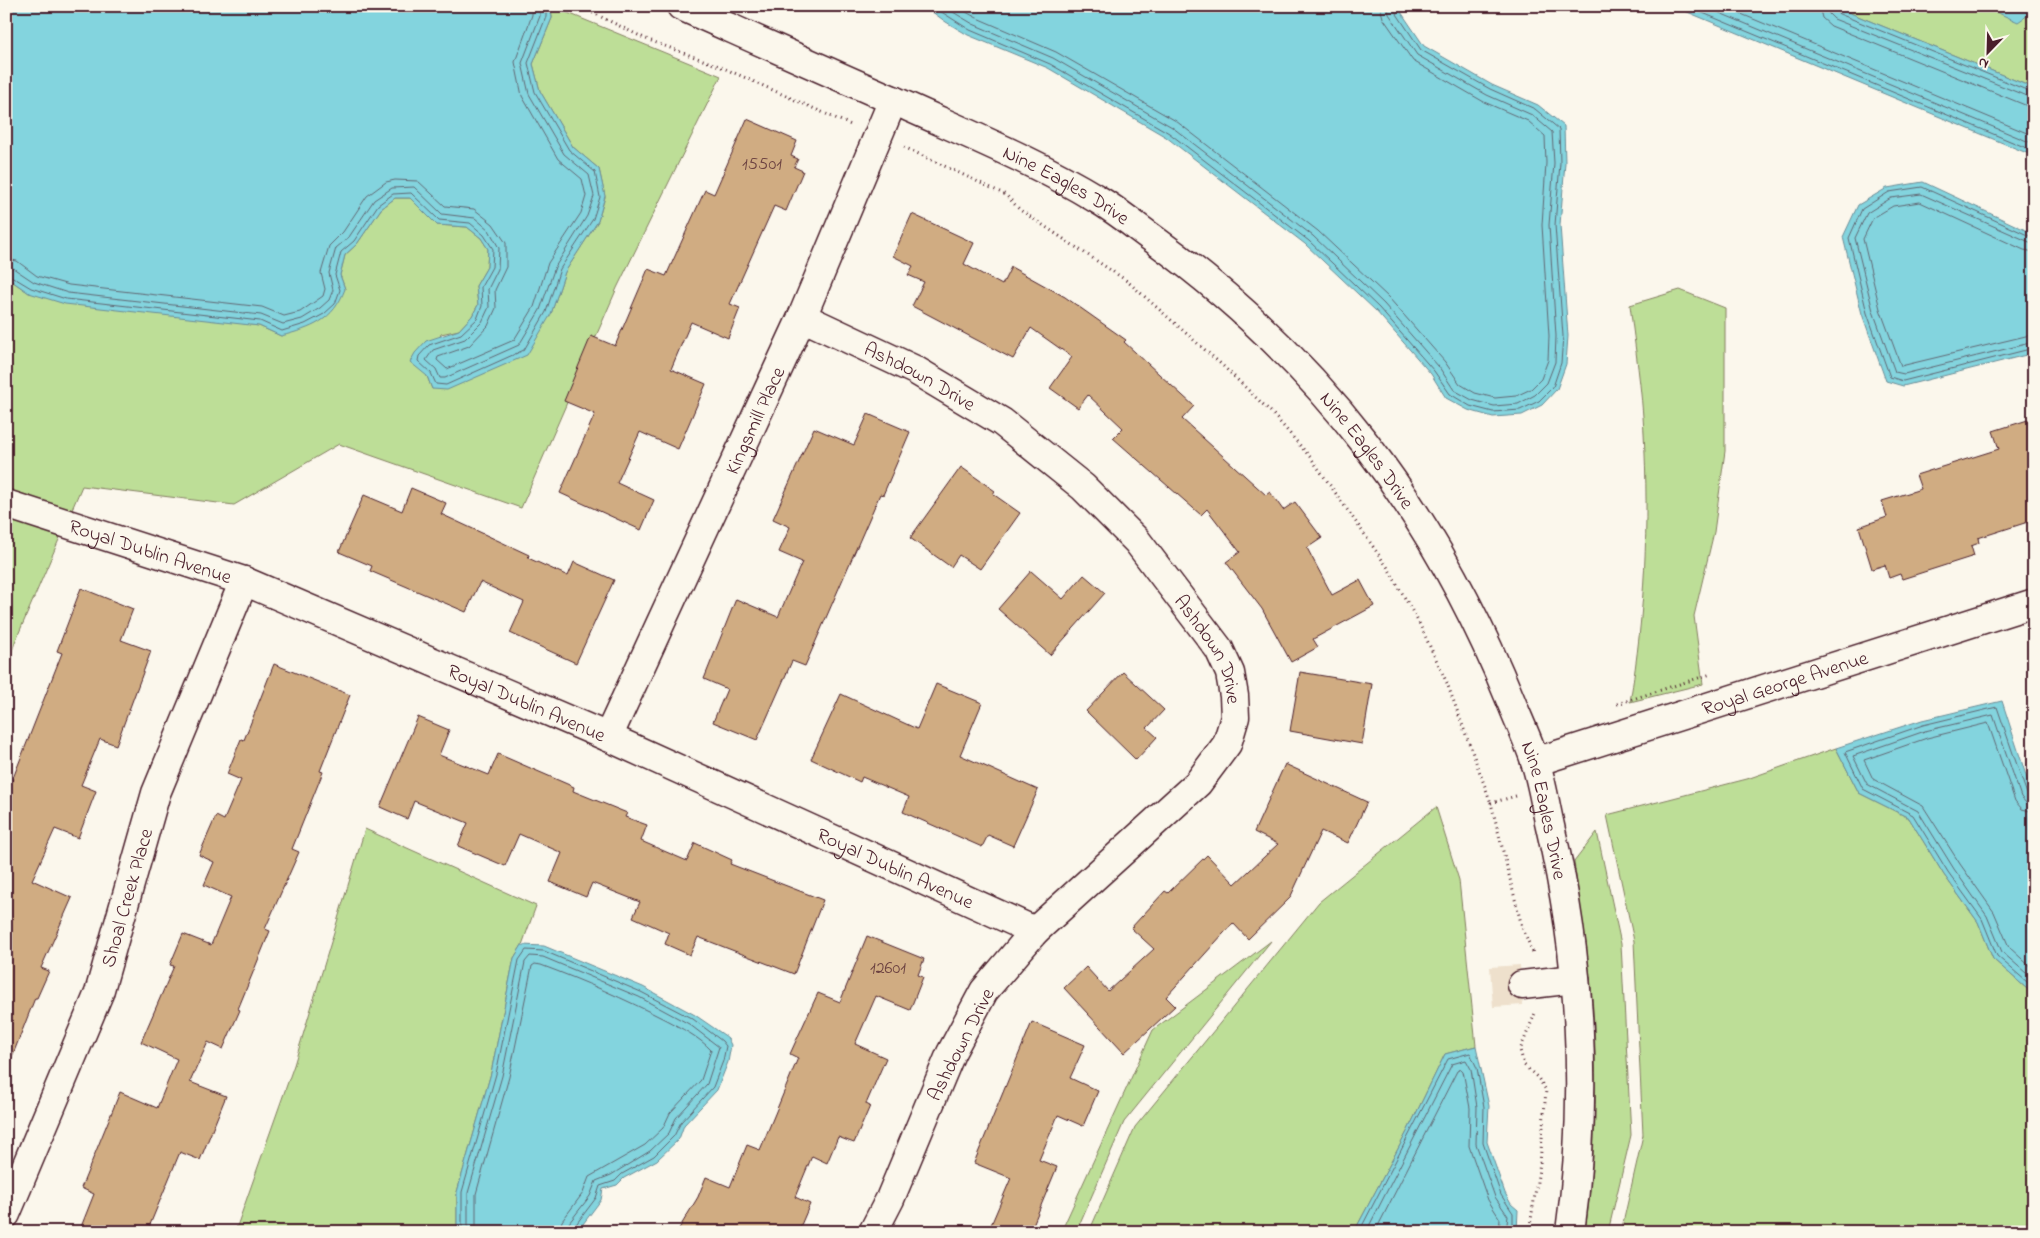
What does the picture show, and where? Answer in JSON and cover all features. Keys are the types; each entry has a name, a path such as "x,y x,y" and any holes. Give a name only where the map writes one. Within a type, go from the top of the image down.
{"street":[{"name":"Nine Eagles Drive","path":"681,6 1025,158 1100,200 1224,293 1282,347 1348,421 1387,470 1429,532 1486,641 1535,762 1560,867 1575,979 1580,1045 1577,1182 1570,1232"},
{"name":"Kingsmill Place","path":"608,737 802,317 892,100"},
{"name":"Ashdown Drive","path":"802,317 915,370 1002,422 1083,487 1137,541 1220,649 1230,673 1234,703 1232,726 1227,744 1198,783 1035,931 984,991 951,1053 890,1199 873,1232"},
{"name":"Royal Dublin Avenue","path":"6,504 244,581 608,737 1035,931"},
{"name":"Shoal Creek Place","path":"6,1214 99,993 156,793 244,581"},
{"name":"Royal George Avenue","path":"1535,762 2034,603"},
{"path":"1522,985 1575,979"}],"path":[{"path":"579,6 646,39 719,66 861,129"},
{"path":"899,145 1006,195 1020,210 1127,281 1222,365 1271,412 1311,458 1392,576 1419,623 1447,683 1491,803"}],"shaded area":[{"path":"1520,965 1523,1005 1493,1007 1490,967"}],"green space":[{"path":"551,6 721,76 617,288 521,508 339,444 234,505 82,486 15,642 6,669 6,277 29,293 259,326 281,336 345,289 340,275 345,255 357,244 381,209 395,198 410,198 437,225 467,227 481,238 488,249 487,267 476,286 478,305 472,316 459,330 441,334 427,376 432,389 551,314 565,272 598,221 605,197 599,169 573,147 540,91 533,64 552,18"},
{"path":"1833,6 2034,6 2034,88"},
{"path":"1680,290 1725,308 1725,451 1714,532 1694,616 1703,684 1630,702 1639,636 1645,568 1646,501 1643,417 1630,305"},
{"path":"1836,748 1859,793 1909,818 1944,875 1978,922 1993,959 2034,995 2034,1232 1621,1232 1643,1135 1634,941 1607,815 1747,779"},
{"path":"1436,807 1459,880 1476,1046 1445,1054 1408,1130 1354,1232 1089,1232 1135,1127 1319,902"},
{"path":"365,829 536,906 522,945 514,958 491,1073 457,1192 457,1232 235,1232 294,1065"},
{"path":"1597,832 1621,944 1631,1135 1608,1232 1585,1232 1592,1169 1596,1072 1593,1008 1574,862"},
{"path":"1271,941 1124,1122 1076,1232 1061,1232 1153,1030"}],"water":[{"path":"6,6 551,6 552,18 533,64 540,91 573,147 599,169 605,196 598,221 565,272 551,314 527,355 447,390 432,389 427,376 410,362 426,341 459,330 472,316 478,305 476,286 487,267 488,249 481,238 467,227 437,225 410,198 395,198 381,209 357,244 345,255 340,275 345,289 340,300 328,316 312,326 281,336 259,326 65,304 29,293 6,277"},
{"path":"924,6 1397,6 1424,46 1492,85 1538,105 1564,126 1565,163 1560,225 1568,336 1566,364 1557,389 1542,405 1522,415 1493,417 1468,410 1446,398 1431,374 1376,311 1305,244 1166,137 1048,68 968,35"},
{"path":"1673,6 1833,6 2034,88 2034,156"},
{"path":"1983,6 2034,6 2034,11 2018,22"},
{"path":"1923,182 2034,234 2034,353 1903,386 1886,381 1862,314 1843,237 1858,205 1887,188"},
{"path":"2002,701 2034,800 2034,995 1993,959 1978,922 1944,875 1909,818 1859,793 1836,748 1922,720"},
{"path":"522,945 544,946 643,987 695,1015 727,1037 731,1045 728,1062 717,1090 684,1125 679,1139 657,1160 624,1178 617,1185 603,1189 601,1200 577,1232 457,1232 457,1192 491,1073 514,958"},
{"path":"1476,1046 1489,1106 1487,1142 1505,1193 1511,1204 1518,1210 1517,1232 1354,1232 1408,1130 1445,1054"}],"building":[{"path":"747,119 797,141 791,156 798,159 794,167 803,171 786,211 774,206 730,304 740,308 728,338 691,322 671,369 706,384 678,449 640,432 617,483 654,500 641,530 560,493 595,414 564,401 591,336 615,346 648,269 666,276 705,190 714,194"},
{"path":"912,214 974,243 964,264 1002,285 1011,267 1065,297 1126,340 1124,342 1194,406 1182,419 1266,495 1270,492 1283,510 1295,502 1322,538 1307,548 1332,595 1360,580 1374,606 1313,639 1318,647 1291,662 1262,609 1226,562 1240,552 1207,509 1201,515 1113,438 1123,428 1088,395 1078,408 1050,388 1072,357 1031,328 1013,359 912,306 924,282 908,275 913,266 893,256"},
{"path":"868,414 910,432 883,495 880,494 805,666 792,661 757,740 713,722 727,689 704,679 736,599 778,617 802,562 779,552 790,527 773,519 814,428 854,445"},
{"path":"2034,418 2034,520 1978,538 1979,543 1971,546 1974,556 1902,579 1900,574 1889,578 1885,565 1872,569 1859,527 1887,517 1882,501 1921,489 1916,475 1999,449 1993,431"},
{"path":"961,467 995,491 993,494 1020,513 980,569 959,555 951,567 910,538"},
{"path":"411,488 446,503 441,514 529,555 528,558 568,576 574,562 614,580 576,663 510,633 524,602 480,582 466,612 370,571 372,566 339,552 364,495 402,511"},
{"path":"1031,571 1063,599 1084,575 1105,593 1050,655 998,609"},
{"path":"81,588 133,609 121,640 151,651 116,745 100,739 81,785 96,791 78,838 55,829 32,880 72,898 41,968 49,971 37,998 35,998 8,1067 6,796 62,653 57,651"},
{"path":"274,664 350,695 320,771 323,772 292,849 299,852 265,929 270,931 238,1009 240,1010 223,1049 208,1042 190,1082 226,1096 200,1160 180,1152 147,1232 79,1232 94,1194 81,1188 120,1092 157,1108 177,1059 141,1042 174,966 170,965 183,934 211,945 231,897 204,885 214,862 199,855 216,816 224,820 241,780 227,774 241,739 244,740"},
{"path":"1123,672 1164,710 1147,728 1157,737 1136,760 1086,711"},
{"path":"1300,672 1372,684 1362,744 1290,731"},
{"path":"936,684 982,703 960,755 1038,790 1013,846 988,835 982,847 903,812 909,797 862,777 860,782 811,759 841,694 917,729"},
{"path":"418,717 449,730 439,755 489,775 498,754 574,787 573,791 627,813 625,817 647,825 641,841 687,861 695,843 732,860 730,864 823,900 794,974 698,937 690,955 665,944 669,933 633,917 640,902 592,883 586,897 550,882 562,853 519,834 505,866 458,846 468,823 414,801 407,819 380,807"},
{"path":"1285,764 1367,802 1348,843 1321,831 1290,898 1248,939 1233,923 1166,997 1175,1006 1124,1053 1064,988 1086,967 1108,991 1154,949 1131,928 1165,891 1168,893 1207,855 1235,884 1278,844 1254,832"},
{"path":"867,936 924,959 918,975 923,977 910,1010 876,996 855,1044 886,1058 866,1104 870,1106 854,1143 838,1137 827,1163 812,1156 795,1197 810,1204 798,1232 677,1232 698,1197 706,1177 730,1187 747,1145 760,1150 798,1058 790,1054 818,993 840,1002"},
{"path":"1032,1022 1085,1045 1070,1078 1098,1091 1083,1126 1058,1115 1039,1160 1057,1167 1030,1232 988,1232 1011,1178 974,1163"}]}
